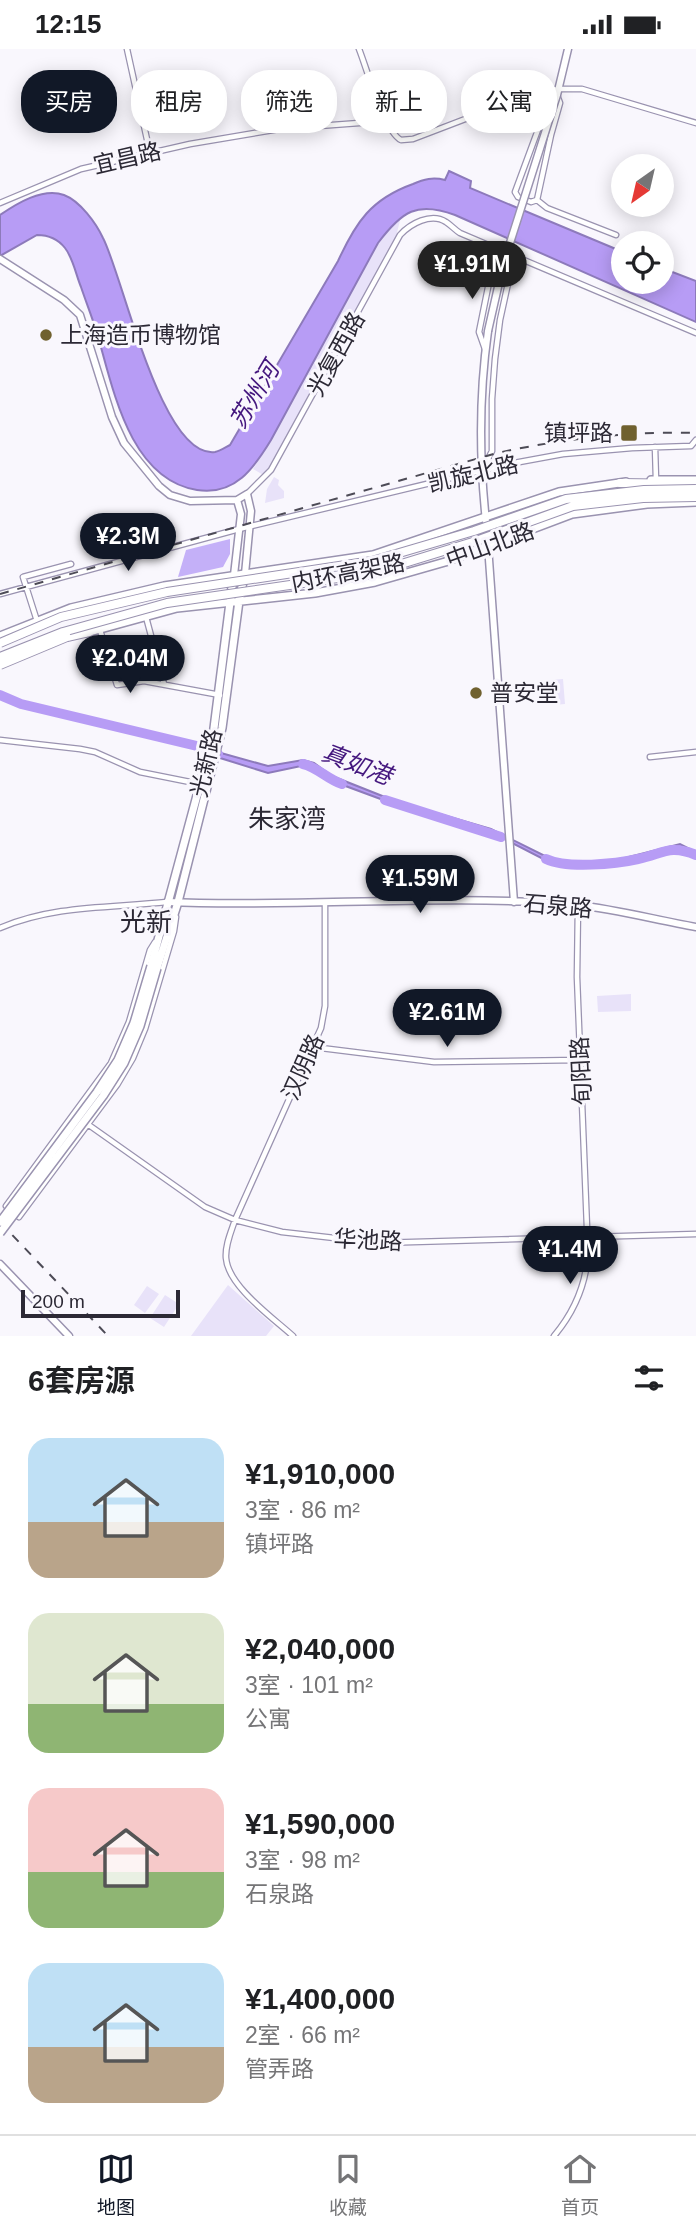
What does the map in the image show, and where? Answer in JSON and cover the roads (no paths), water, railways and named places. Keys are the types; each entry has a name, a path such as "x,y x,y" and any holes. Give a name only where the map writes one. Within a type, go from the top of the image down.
{"highway":[{"path":"620,483 696,482"},
{"name":"内环高架路","path":"0,643 61,617 167,592 372,561 474,531 566,499 644,489 696,489"},
{"name":"内环高架路","path":"0,657 63,632 167,603 372,573 476,541 573,506 643,498 696,499"},
{"path":"0,664 67,637 89,632"}],"main road":[{"path":"514,902 481,471 481,399 485,349 503,265 558,92 568,49"},
{"name":"光复西路","path":"0,259 74,307 85,324 112,417 124,443 150,477 170,495 190,501 237,500 247,494"},
{"name":"中山北路","path":"0,636 71,608 164,586 373,555 559,492 620,483"},
{"name":"光新路","path":"0,1222 118,1060 134,1024 178,902 226,702 250,527 251,511 247,494"},
{"name":"中山北路","path":"0,664 89,632 177,608 315,593 375,582 445,562 572,514 696,499"},
{"name":"光新路","path":"213,749 241,514 237,500"},
{"name":"光新路","path":"0,1233 103,1096 124,1063 138,1033 154,967 157,938 201,785 207,776"},
{"name":"石泉路","path":"167,902 514,902 578,905 696,927"},
{"path":"0,1264 69,1336"}],"street":[{"path":"127,49 150,153"},
{"path":"359,49 367,70"},
{"path":"447,126 528,95 582,89 696,123"},
{"path":"537,200 560,103 558,92"},
{"path":"537,200 531,202 518,197 515,192 549,100 558,92"},
{"name":"宜昌路","path":"0,203 81,169 150,153 279,129 351,124"},
{"path":"394,133 396,137 407,141 428,133"},
{"path":"537,200 547,208 611,233"},
{"name":"光复西路","path":"247,494 271,470 395,243 405,229 422,220 442,219 460,233 696,333"},
{"path":"485,349 479,332 496,249"},
{"path":"481,471 492,451 495,359 500,320 514,256"},
{"name":"凯旋北路","path":"0,594 239,529 481,471 563,454 691,446 696,440"},
{"path":"655,447 658,482"},
{"path":"37,621 23,577 71,564"},
{"path":"146,617 164,684"},
{"path":"99,629 117,685 144,681 220,695"},
{"path":"0,740 95,752 140,772 201,785"},
{"path":"650,757 696,752"},
{"path":"0,928 61,910 167,902"},
{"name":"光新路","path":"157,938 150,950 124,1037 107,1069 6,1206 19,1217 117,1085 139,1045 174,931 178,902"},
{"name":"汉阴路","path":"293,1336 246,1293 229,1270 226,1249 235,1220 321,1028 325,1006 325,904"},
{"name":"旬阳路","path":"554,1336 573,1309 587,1268 577,968 578,905"},
{"path":"313,1047 434,1062 580,1059"},
{"name":"华池路","path":"74,1115 212,1211 235,1220 294,1234 378,1243 696,1234"}],"waterway":[{"name":"真如港","path":"0,695 21,704 197,746 218,754"},
{"name":"真如港","path":"303,764 342,784"},
{"name":"真如港","path":"385,800 501,837"},
{"name":"真如港","path":"546,859 566,864 592,865 629,861 672,850 696,855"}],"railway":[{"path":"0,594 497,453 596,437 696,433"},
{"path":"0,1222 108,1336"}],"place":[{"name":"上海造币博物馆","path":"46,335"},
{"name":"镇坪路","path":"629,433"},
{"name":"普安堂","path":"476,693"}],"district":[{"name":"朱家湾","path":"287,819"},
{"name":"光新","path":"146,922"}],"water label":[{"name":"苏州河","path":"254,395"}]}
